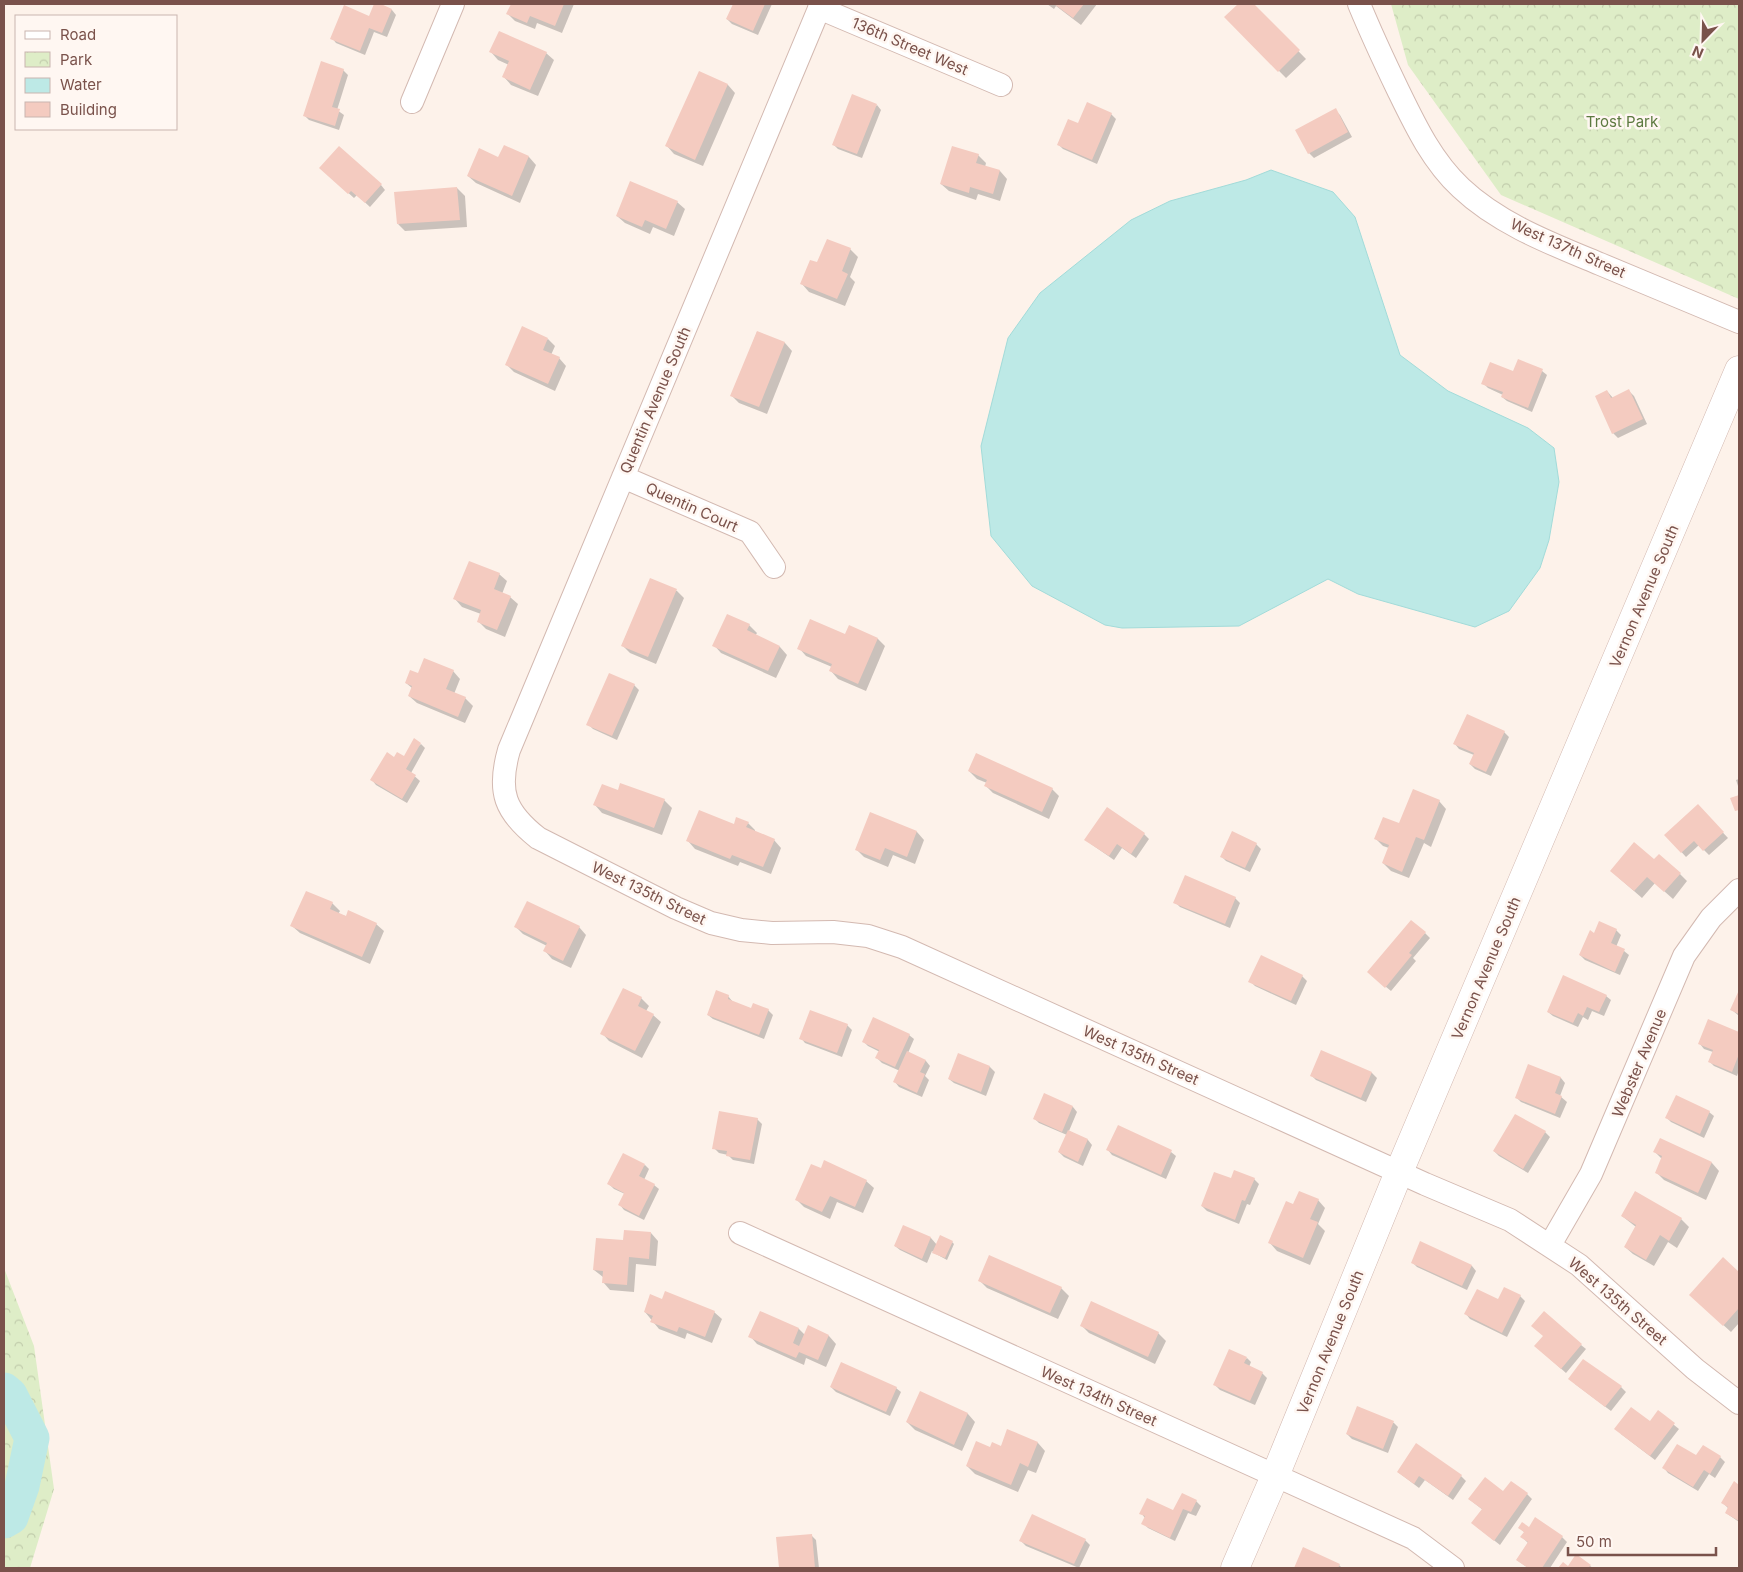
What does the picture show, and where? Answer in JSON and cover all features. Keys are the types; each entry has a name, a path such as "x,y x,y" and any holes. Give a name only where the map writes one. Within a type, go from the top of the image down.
{"street":[{"path":"412,102 453,4"},
{"name":"West 137th Street","path":"1359,4 1372,37 1418,132 1438,162 1460,188 1513,224 1549,242 1739,322"},
{"name":"136th Street West","path":"820,6 1001,85"},
{"name":"Quentin Avenue South","path":"506,800 503,784 504,768 509,750 820,6"},
{"name":"Vernon Avenue South","path":"1235,1568 1275,1476 1399,1172 1739,370"},
{"name":"Quentin Court","path":"623,477 750,532 774,567"},
{"name":"West 135th Street","path":"506,800 513,814 523,826 538,838 676,908 711,923 741,930 772,933 833,932 868,936 902,947 1399,1172 1510,1220 1579,1264 1695,1369 1739,1403"},
{"name":"Webster Avenue","path":"1550,1245 1591,1174 1684,956 1711,918 1739,890"},
{"name":"West 134th Street","path":"740,1233 1413,1538 1453,1568"}],"green space":[{"name":"Trost Park","path":"1391,4 1739,4 1739,299 1501,195 1408,65"},
{"path":"4,1268 34,1346 54,1489 30,1568 4,1568"}],"water":[{"path":"1271,170 1333,192 1355,217 1400,355 1448,391 1528,428 1554,448 1559,482 1549,540 1540,568 1509,611 1475,627 1358,594 1328,579 1239,626 1122,628 1105,625 1032,586 991,536 981,446 1008,338 1040,293 1131,220 1170,201 1246,180"}],"building":[{"path":"374,4 381,4 392,9 382,33 369,28 360,51 330,39 344,5 369,16"},
{"path":"511,4 564,4 555,26 530,16 527,23 506,14"},
{"path":"733,4 765,4 753,31 726,19"},
{"path":"1054,4 1084,4 1073,18"},
{"path":"1238,4 1254,4 1300,50 1278,72 1224,17"},
{"path":"499,31 547,52 530,90 502,77 509,61 489,52"},
{"path":"321,61 344,69 332,107 340,109 335,126 303,116"},
{"path":"699,71 728,84 695,160 665,146"},
{"path":"852,94 877,104 857,154 832,145"},
{"path":"1087,102 1112,113 1092,160 1057,145 1068,119 1078,123"},
{"path":"1336,108 1348,132 1308,154 1295,130"},
{"path":"504,145 529,156 512,196 467,176 479,148 498,157"},
{"path":"339,146 382,184 365,203 351,191 348,194 319,168"},
{"path":"952,146 979,154 976,163 1000,170 993,194 970,187 969,193 940,184"},
{"path":"630,181 678,201 666,229 645,220 642,227 616,216"},
{"path":"457,187 460,220 397,224 394,192"},
{"path":"827,239 851,248 842,271 848,274 837,299 800,284 810,260 817,262"},
{"path":"522,326 548,338 543,350 560,357 548,384 505,365"},
{"path":"757,331 785,342 759,407 730,396"},
{"path":"1518,359 1543,369 1528,408 1501,397 1503,392 1481,384 1490,362 1513,371"},
{"path":"1629,389 1643,419 1612,434 1595,396 1607,390 1611,398"},
{"path":"469,561 500,573 494,589 511,596 497,630 477,622 481,610 453,599"},
{"path":"650,578 677,589 648,657 621,646"},
{"path":"727,614 750,624 747,630 780,646 768,671 712,646"},
{"path":"810,619 845,634 849,625 878,638 858,684 829,671 832,664 797,649"},
{"path":"424,658 454,670 446,689 466,697 458,717 408,696 412,686 405,683 410,670 418,673"},
{"path":"609,673 635,684 612,736 586,725"},
{"path":"1467,714 1505,731 1486,772 1469,764 1474,753 1453,744"},
{"path":"414,738 421,743 406,769 416,775 402,799 370,780 387,752 394,757 397,752 404,756"},
{"path":"976,753 1053,788 1042,812 984,786 987,780 968,771"},
{"path":"620,783 665,799 654,828 593,805 602,784 618,790"},
{"path":"1413,789 1440,800 1424,840 1416,837 1402,872 1382,863 1389,845 1374,839 1383,817 1399,823"},
{"path":"1739,795 1739,810 1735,811 1730,798"},
{"path":"1698,804 1724,832 1703,851 1694,841 1681,853 1664,835"},
{"path":"1107,807 1145,833 1131,854 1117,844 1109,856 1084,840"},
{"path":"699,810 734,824 736,817 749,822 746,827 775,839 763,867 732,855 730,859 686,841"},
{"path":"870,812 917,831 907,857 885,848 880,860 855,850"},
{"path":"1232,831 1257,843 1245,868 1220,857"},
{"path":"1634,842 1654,859 1659,854 1681,873 1664,892 1647,877 1634,891 1610,871"},
{"path":"1185,875 1236,897 1225,924 1173,903"},
{"path":"306,891 333,902 330,909 346,916 348,910 377,923 362,957 290,926"},
{"path":"527,901 580,926 563,961 543,951 547,943 514,927"},
{"path":"1411,920 1426,932 1409,953 1412,955 1385,988 1367,972"},
{"path":"1599,921 1617,929 1611,943 1625,949 1615,972 1579,955 1590,930 1594,933"},
{"path":"1261,955 1303,975 1291,1001 1248,982"},
{"path":"1563,975 1607,995 1599,1012 1587,1007 1583,1016 1578,1013 1573,1023 1547,1012"},
{"path":"623,988 642,997 638,1006 654,1014 635,1051 600,1034"},
{"path":"716,990 729,995 728,999 751,1008 753,1003 769,1009 759,1035 707,1015"},
{"path":"1739,990 1739,1014 1730,1010"},
{"path":"810,1010 848,1024 837,1053 799,1039"},
{"path":"873,1017 910,1034 895,1067 875,1058 879,1050 862,1042"},
{"path":"1708,1019 1739,1032 1739,1054 1732,1072 1708,1062 1713,1050 1698,1044"},
{"path":"1321,1050 1372,1072 1361,1098 1310,1076"},
{"path":"907,1051 926,1060 920,1072 925,1074 917,1093 893,1082"},
{"path":"958,1053 990,1066 981,1092 948,1079"},
{"path":"1528,1064 1561,1077 1555,1093 1562,1096 1555,1114 1515,1098"},
{"path":"1044,1093 1073,1106 1062,1132 1033,1119"},
{"path":"1676,1095 1710,1111 1700,1134 1665,1118"},
{"path":"719,1111 758,1118 750,1160 726,1156 727,1151 712,1149"},
{"path":"1515,1114 1546,1131 1523,1169 1493,1151"},
{"path":"1118,1125 1172,1150 1161,1175 1106,1150"},
{"path":"1068,1130 1088,1139 1078,1162 1058,1152"},
{"path":"1660,1138 1712,1162 1698,1193 1655,1173 1662,1156 1653,1152"},
{"path":"623,1153 645,1164 639,1176 655,1184 639,1216 618,1205 624,1193 607,1184"},
{"path":"824,1160 867,1180 855,1207 830,1196 822,1212 795,1200 811,1164 821,1168"},
{"path":"1234,1170 1255,1178 1245,1201 1242,1200 1235,1220 1201,1206 1214,1172 1231,1178"},
{"path":"1299,1191 1319,1199 1310,1219 1318,1222 1303,1258 1268,1243 1286,1201 1293,1204"},
{"path":"1635,1191 1682,1218 1669,1241 1660,1235 1646,1260 1624,1247 1636,1225 1621,1216"},
{"path":"903,1225 931,1237 922,1259 894,1246"},
{"path":"624,1230 651,1232 649,1259 629,1257 627,1285 602,1283 603,1271 593,1270 596,1238 623,1240"},
{"path":"940,1235 953,1241 945,1258 932,1253"},
{"path":"1420,1241 1472,1265 1462,1286 1411,1263"},
{"path":"989,1255 1062,1287 1050,1313 978,1281"},
{"path":"1723,1257 1739,1272 1739,1308 1723,1326 1689,1295"},
{"path":"1504,1287 1521,1295 1502,1333 1464,1314 1477,1289 1498,1299"},
{"path":"665,1291 715,1311 705,1337 679,1327 677,1332 650,1322 653,1316 644,1312 650,1294 662,1299"},
{"path":"1091,1301 1159,1332 1148,1357 1080,1326"},
{"path":"760,1311 799,1328 793,1343 799,1346 808,1325 829,1335 818,1360 799,1352 796,1358 748,1337"},
{"path":"1544,1311 1582,1344 1561,1369 1534,1346 1543,1336 1531,1326"},
{"path":"1229,1349 1247,1357 1244,1363 1263,1372 1250,1401 1213,1385"},
{"path":"1583,1359 1622,1386 1605,1407 1568,1379"},
{"path":"841,1362 897,1387 886,1412 830,1387"},
{"path":"920,1391 968,1413 954,1445 906,1422"},
{"path":"1357,1406 1394,1421 1383,1449 1346,1434"},
{"path":"1631,1407 1650,1421 1658,1410 1675,1423 1650,1456 1614,1429"},
{"path":"1007,1429 1038,1442 1028,1467 1020,1463 1011,1485 966,1466 976,1441 990,1447 992,1442 1001,1446"},
{"path":"1416,1443 1462,1475 1448,1496 1419,1476 1414,1484 1397,1472"},
{"path":"1677,1444 1696,1455 1703,1445 1721,1456 1710,1474 1704,1470 1693,1487 1662,1468"},
{"path":"1485,1477 1503,1491 1511,1481 1528,1493 1494,1541 1471,1523 1482,1509 1468,1499"},
{"path":"1734,1481 1739,1485 1739,1521 1725,1513 1728,1507 1721,1503"},
{"path":"1182,1493 1197,1500 1191,1512 1183,1509 1170,1538 1141,1524 1145,1516 1139,1514 1147,1498 1173,1510"},
{"path":"1032,1514 1086,1539 1074,1564 1019,1541"},
{"path":"1535,1517 1563,1536 1542,1568 1528,1568 1516,1560 1528,1542 1520,1537 1524,1532 1518,1528 1522,1522 1529,1527"},
{"path":"812,1534 815,1568 779,1568 776,1537"},
{"path":"1303,1547 1340,1564 1338,1568 1294,1568"},
{"path":"1576,1554 1591,1565 1588,1568 1558,1568 1563,1562 1568,1566"}],"waterway":[{"path":"4,1390 10,1395 32,1438 22,1486 11,1517 4,1521"}]}
